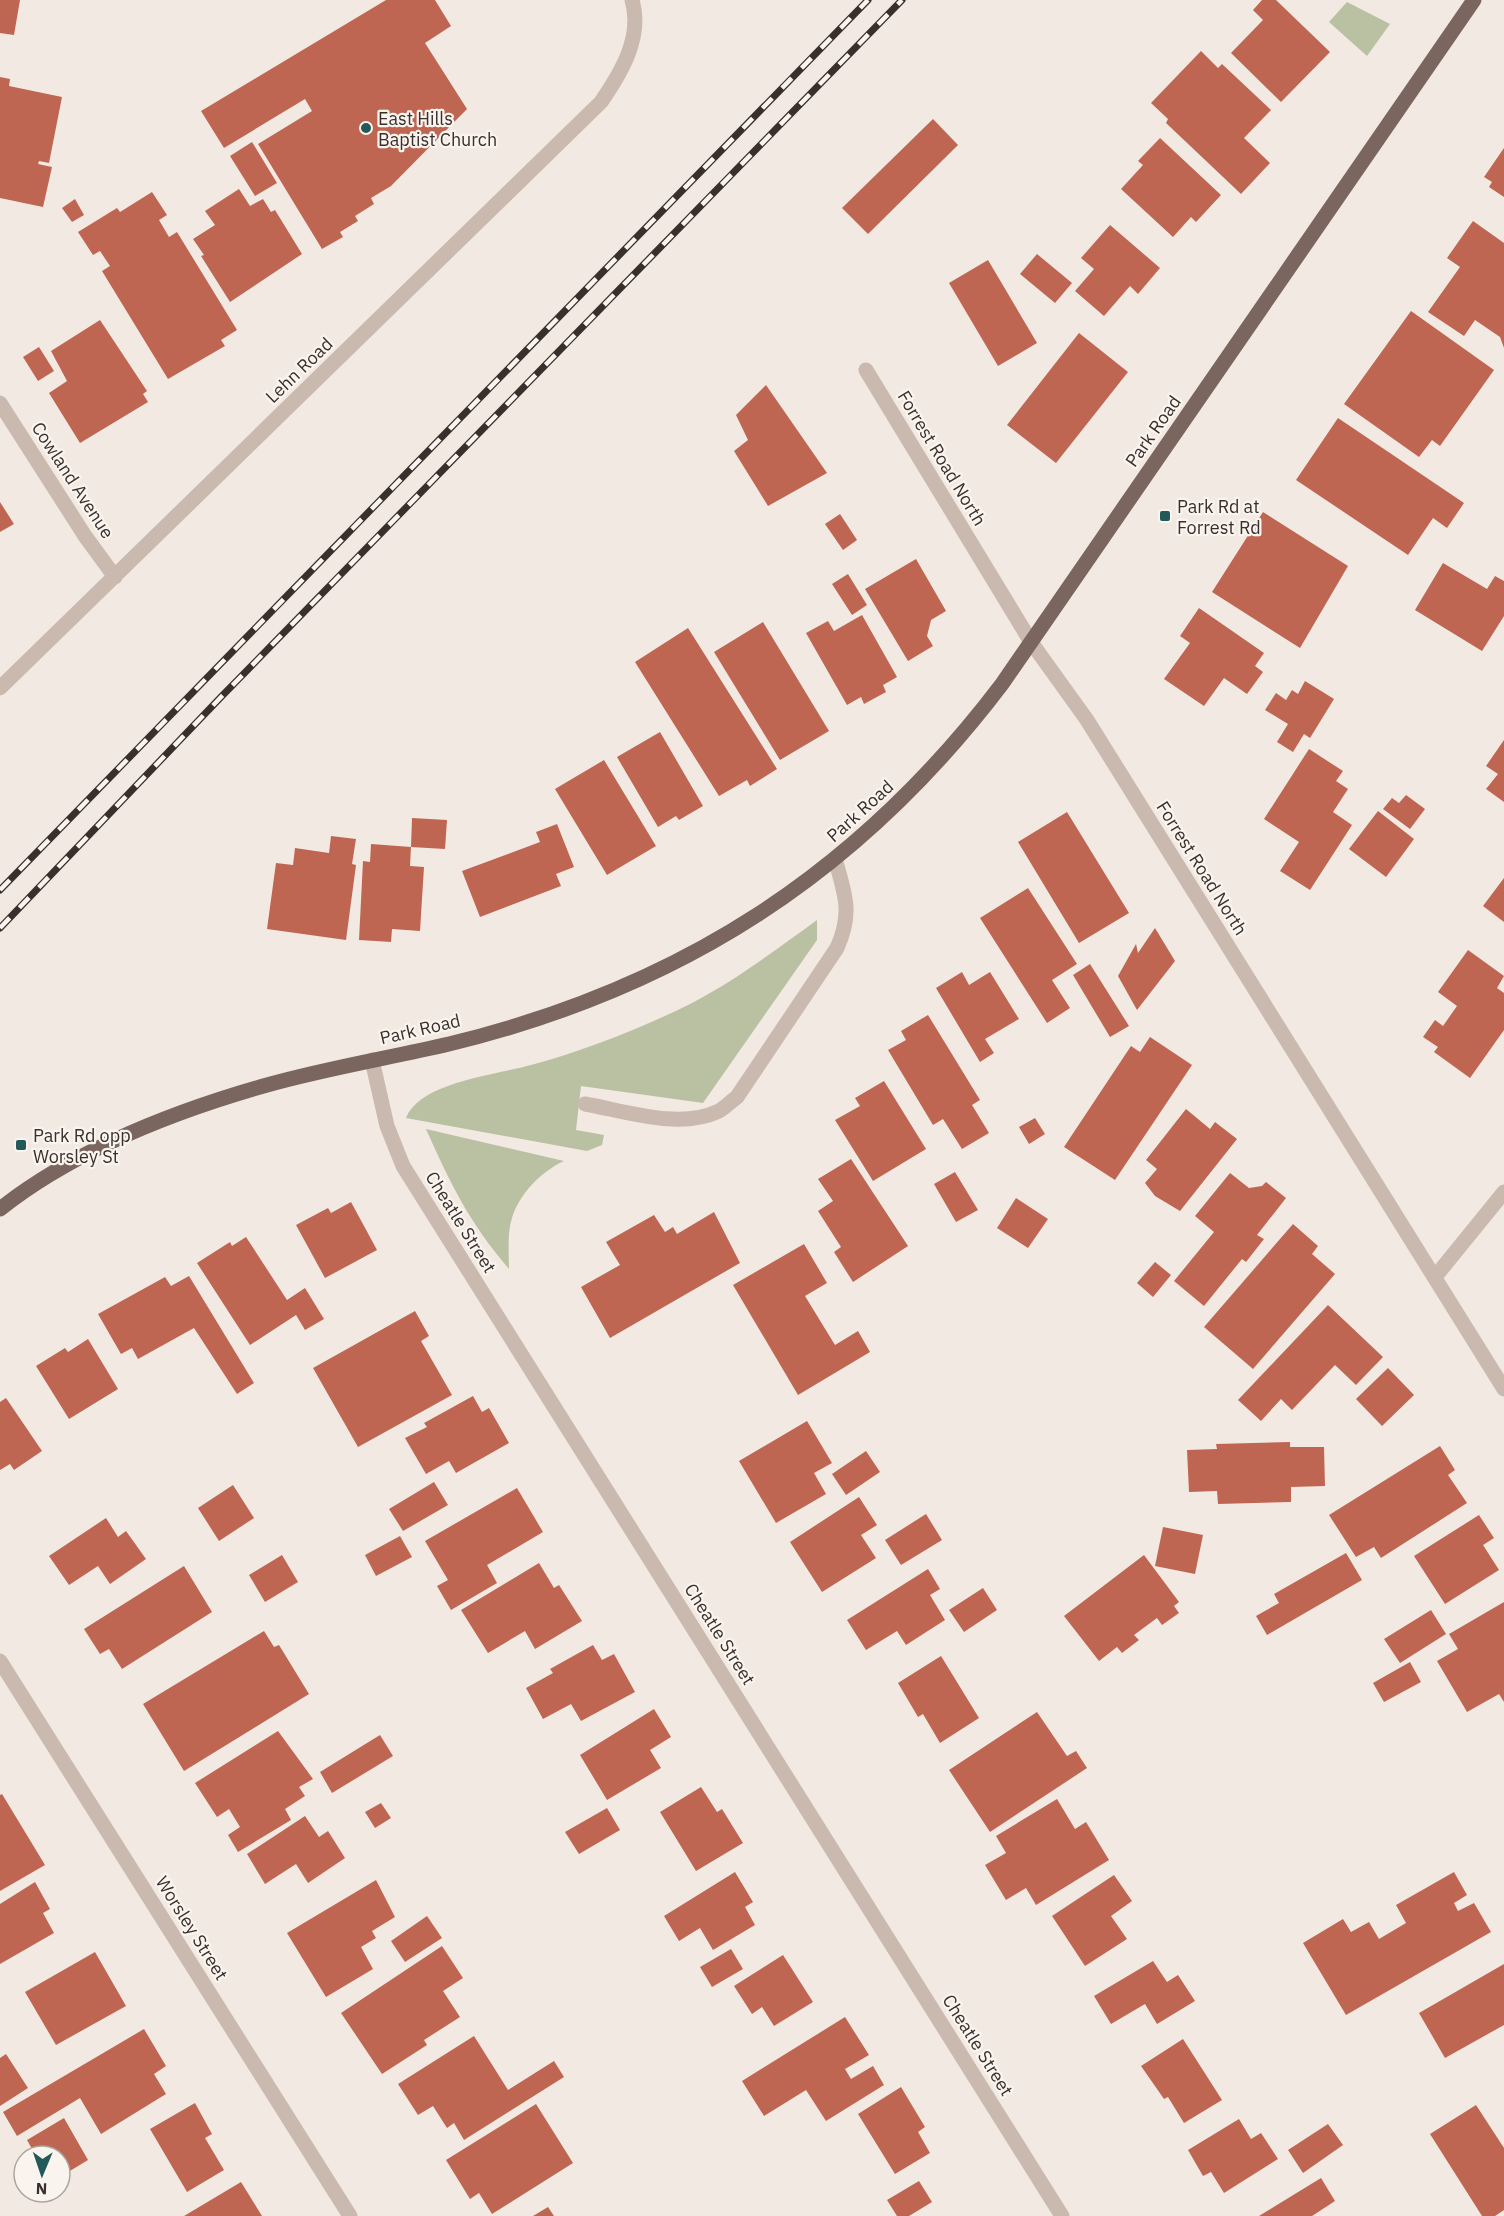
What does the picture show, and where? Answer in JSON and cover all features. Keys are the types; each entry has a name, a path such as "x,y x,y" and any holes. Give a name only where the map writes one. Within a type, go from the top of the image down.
{"main road":[{"name":"Park Road","path":"0,1209 39,1182 87,1156 176,1116 268,1084 447,1044 540,1020 625,987 708,946 789,894 835,859 905,797 938,764 970,725 1031,642 1474,0"}],"street":[{"name":"Lehn Road","path":"0,688 601,102 620,75 634,30 632,0"},
{"name":"Forrest Road North","path":"866,370 1031,642 1087,720 1504,1389"},
{"name":"Cowland Avenue","path":"0,403 85,536 115,576"},
{"name":"Park Road","path":"585,1104 655,1117 699,1118 720,1111 737,1097 837,948 845,932 848,915 846,899 835,859"},
{"name":"Cheatle Street","path":"372,1060 387,1126 403,1166 1062,2216"},
{"path":"1435,1277 1504,1192"},
{"name":"Worsley Street","path":"0,1660 350,2216"}],"green space":[{"path":"1347,2 1390,24 1367,56 1329,22"},
{"path":"817,920 817,940 703,1103 581,1086 576,1130 604,1135 602,1145 587,1151 406,1118 414,1106 442,1088 572,1053 672,1013 740,974"},
{"path":"426,1129 564,1161 532,1184 515,1209 509,1230 509,1269 472,1219"}],"building":[{"path":"0,0 20,0 14,35 0,33"},
{"name":"East Hills Baptist Church","path":"386,0 435,0 451,26 425,43 467,109 391,186 371,198 374,204 355,216 358,221 340,232 343,237 322,249 258,144 312,111 305,99 224,148 201,111"},
{"path":"1262,0 1276,0 1330,52 1281,102 1231,53 1263,20 1253,10"},
{"path":"1201,51 1218,68 1222,64 1271,110 1244,138 1270,163 1241,194 1166,123 1168,119 1151,103"},
{"path":"0,77 10,79 9,86 62,97 49,163 39,161 38,164 52,167 43,207 0,198"},
{"path":"933,119 958,145 868,234 842,208"},
{"path":"1160,138 1221,195 1196,222 1191,217 1173,237 1121,189 1143,165 1138,161"},
{"path":"252,142 277,183 255,196 230,156"},
{"path":"1504,148 1504,197 1489,187 1492,182 1484,177"},
{"path":"239,189 250,206 263,199 271,212 275,210 302,254 230,302 193,239 215,225 205,211"},
{"path":"152,192 167,215 159,220 169,237 177,232 237,330 221,340 225,346 168,379 102,271 110,266 100,251 93,255 78,232 117,208 120,212"},
{"path":"75,199 84,215 72,222 62,208"},
{"path":"1473,221 1504,243 1504,348 1500,337 1475,320 1464,336 1428,312 1460,267 1447,258"},
{"path":"1110,225 1160,268 1138,294 1130,286 1104,316 1075,291 1094,269 1081,258"},
{"path":"1037,254 1072,283 1055,303 1020,274"},
{"path":"988,260 1037,343 998,366 949,283"},
{"path":"1411,311 1494,370 1440,446 1432,440 1419,457 1344,404"},
{"path":"100,320 147,391 143,394 148,402 80,443 49,393 67,381 51,351"},
{"path":"1079,333 1128,372 1056,463 1007,425"},
{"path":"39,347 54,371 38,381 23,357"},
{"path":"766,385 827,473 768,506 734,451 748,440 736,415"},
{"path":"1338,418 1464,503 1447,528 1433,518 1408,555 1296,480"},
{"path":"0,502 14,524 0,532"},
{"path":"1263,512 1348,566 1300,648 1212,592"},
{"path":"840,514 857,540 843,550 825,524"},
{"path":"916,559 946,611 931,620 927,636 933,646 908,661 865,589"},
{"path":"1443,563 1487,589 1495,576 1504,581 1504,616 1482,651 1415,610"},
{"path":"848,574 867,605 852,615 832,584"},
{"path":"1199,608 1264,653 1255,666 1263,672 1247,694 1224,678 1204,706 1164,679 1190,643 1180,636"},
{"path":"862,615 897,677 883,685 886,692 864,704 861,697 847,705 806,633 828,621 834,631"},
{"path":"763,622 829,731 780,760 714,652"},
{"path":"688,628 777,769 750,786 747,780 719,796 635,662"},
{"path":"1305,681 1334,699 1310,738 1304,734 1293,752 1277,742 1288,724 1265,710 1276,693 1286,700 1292,690 1298,694"},
{"path":"660,732 703,806 679,820 676,816 658,827 617,757"},
{"path":"1504,740 1504,802 1486,789 1498,774 1486,766"},
{"path":"1309,749 1343,771 1336,781 1348,789 1333,812 1352,825 1310,890 1280,871 1299,842 1264,819"},
{"path":"604,760 656,846 607,875 555,789"},
{"path":"1406,795 1425,809 1410,829 1383,809 1392,798 1399,803"},
{"path":"1378,811 1414,839 1386,877 1349,849"},
{"path":"1067,812 1129,913 1079,943 1018,842"},
{"path":"412,818 447,820 445,849 411,847"},
{"path":"557,824 574,867 556,874 561,886 480,917 462,871 540,842 536,832"},
{"path":"331,836 356,839 352,864 356,865 346,940 267,929 276,863 293,865 295,848 329,853"},
{"path":"371,844 411,847 410,866 424,867 420,931 392,929 391,942 359,940 363,861 370,862"},
{"path":"1504,878 1504,922 1483,906"},
{"path":"1028,888 1077,964 1052,980 1070,1008 1047,1023 980,918"},
{"path":"1155,928 1175,961 1137,1010 1118,976 1136,944 1138,953"},
{"path":"1468,950 1504,976 1497,988 1504,993 1504,1030 1470,1078 1434,1052 1438,1047 1423,1037 1435,1020 1443,1026 1457,1006 1438,992"},
{"path":"1090,964 1129,1026 1110,1037 1073,975"},
{"path":"962,972 969,985 990,972 1019,1019 985,1039 994,1053 980,1062 936,988"},
{"path":"928,1015 980,1100 972,1105 989,1133 962,1149 943,1119 933,1125 888,1050 906,1040 901,1031"},
{"path":"1150,1037 1192,1065 1115,1180 1064,1147 1131,1046 1140,1052"},
{"path":"884,1081 926,1149 873,1181 835,1120 860,1106 855,1098"},
{"path":"1186,1109 1210,1129 1215,1122 1237,1139 1180,1211 1155,1196 1145,1183 1157,1169 1146,1160"},
{"path":"1035,1118 1045,1134 1029,1144 1019,1127"},
{"path":"851,1159 908,1246 853,1282 834,1252 841,1247 818,1211 833,1201 818,1179"},
{"path":"955,1172 978,1210 956,1222 934,1184"},
{"path":"1230,1173 1249,1188 1262,1186 1266,1182 1286,1198 1257,1235 1264,1239 1246,1262 1242,1259 1204,1306 1174,1281 1214,1232 1195,1216"},
{"path":"1016,1198 1048,1219 1028,1248 997,1228"},
{"path":"351,1202 377,1250 325,1278 296,1225 328,1208 331,1213"},
{"path":"714,1212 740,1263 610,1338 581,1287 620,1265 606,1242 654,1215 665,1232 673,1227 677,1234"},
{"path":"1293,1224 1318,1246 1312,1254 1335,1274 1253,1369 1204,1327"},
{"path":"246,1237 287,1300 305,1288 324,1319 305,1330 296,1315 250,1345 197,1263 230,1242 232,1246"},
{"path":"804,1244 827,1283 805,1296 835,1345 858,1331 870,1352 798,1395 733,1285"},
{"path":"1155,1262 1171,1275 1153,1297 1137,1283"},
{"path":"189,1276 254,1383 237,1394 194,1328 138,1359 132,1348 121,1354 98,1314 165,1277 171,1286"},
{"path":"1328,1305 1383,1357 1356,1385 1335,1365 1292,1410 1281,1399 1261,1421 1238,1400"},
{"path":"415,1311 429,1336 421,1341 452,1395 358,1447 313,1368"},
{"path":"88,1339 118,1389 69,1419 36,1366 65,1348 68,1352"},
{"path":"1388,1368 1414,1395 1382,1426 1356,1399"},
{"path":"473,1396 482,1412 489,1408 509,1443 456,1473 449,1461 426,1474 405,1438 427,1427 424,1423"},
{"path":"6,1398 42,1451 14,1470 10,1464 0,1470 0,1402"},
{"path":"807,1421 832,1463 814,1473 826,1494 776,1523 739,1461"},
{"path":"1290,1442 1290,1447 1324,1447 1325,1486 1291,1487 1291,1502 1218,1504 1217,1491 1189,1492 1187,1450 1217,1449 1216,1444"},
{"path":"1440,1446 1455,1470 1448,1475 1467,1503 1381,1558 1374,1547 1356,1557 1329,1515"},
{"path":"866,1451 880,1472 846,1495 832,1474"},
{"path":"434,1482 448,1505 403,1531 389,1509"},
{"path":"233,1485 254,1518 219,1541 198,1508"},
{"path":"517,1488 543,1532 487,1565 497,1583 451,1610 437,1586 448,1580 425,1541"},
{"path":"859,1497 877,1525 861,1535 876,1558 822,1592 790,1542"},
{"path":"926,1514 942,1540 901,1565 885,1540"},
{"path":"1479,1515 1494,1538 1483,1545 1499,1570 1445,1604 1414,1556"},
{"path":"106,1518 118,1537 126,1531 146,1559 110,1584 98,1566 69,1585 49,1556"},
{"path":"1163,1527 1203,1535 1195,1574 1155,1566"},
{"path":"400,1536 412,1557 376,1576 365,1555"},
{"path":"1346,1553 1362,1580 1267,1635 1256,1616 1279,1603 1274,1594"},
{"path":"282,1555 298,1582 265,1602 249,1575"},
{"path":"1144,1555 1179,1602 1174,1606 1179,1613 1162,1625 1157,1618 1134,1635 1139,1640 1122,1653 1117,1647 1099,1661 1064,1616"},
{"path":"539,1563 554,1588 559,1585 582,1621 535,1649 525,1631 488,1653 461,1610"},
{"path":"184,1566 212,1612 122,1669 109,1649 100,1654 84,1629"},
{"path":"928,1569 940,1589 930,1595 945,1620 906,1645 897,1631 866,1650 847,1620"},
{"path":"983,1588 997,1610 964,1632 949,1610"},
{"path":"1504,1602 1504,1702 1499,1694 1467,1712 1437,1661 1458,1649 1449,1634"},
{"path":"1431,1610 1446,1634 1400,1663 1384,1639"},
{"path":"264,1631 274,1647 279,1645 309,1694 184,1771 143,1704"},
{"path":"593,1645 602,1660 614,1654 635,1692 581,1721 571,1704 543,1719 526,1688 553,1673 550,1669"},
{"path":"941,1656 979,1718 940,1743 923,1714 918,1717 898,1683"},
{"path":"1410,1662 1421,1682 1384,1702 1373,1683"},
{"path":"654,1709 671,1737 650,1750 661,1768 607,1800 580,1755"},
{"path":"1037,1712 1067,1756 1076,1751 1087,1768 990,1832 949,1770"},
{"path":"278,1731 313,1779 299,1787 305,1796 285,1809 291,1820 238,1852 228,1835 240,1827 229,1809 217,1817 195,1783"},
{"path":"380,1735 393,1756 332,1793 320,1772"},
{"path":"701,1787 717,1812 722,1809 743,1843 696,1871 660,1812"},
{"path":"2,1794 45,1865 0,1891 0,1795"},
{"path":"1057,1799 1075,1829 1086,1822 1109,1860 1036,1905 1026,1888 1006,1900 985,1865 1006,1853 996,1836"},
{"path":"381,1803 391,1818 375,1828 365,1812"},
{"path":"607,1808 620,1830 579,1854 565,1832"},
{"path":"305,1816 319,1837 328,1831 345,1858 308,1883 296,1864 265,1884 247,1854"},
{"path":"735,1872 753,1902 745,1907 755,1925 713,1950 700,1928 679,1941 664,1916"},
{"path":"1454,1872 1467,1895 1454,1903 1458,1911 1474,1903 1491,1932 1346,2015 1303,1943 1343,1919 1351,1932 1369,1922 1379,1939 1406,1923 1396,1905"},
{"path":"1114,1875 1132,1901 1111,1916 1127,1939 1085,1966 1052,1916"},
{"path":"376,1880 395,1917 372,1931 376,1938 361,1947 373,1969 326,1997 287,1933"},
{"path":"35,1882 50,1909 43,1913 54,1933 0,1964 0,1904"},
{"path":"427,1916 442,1938 405,1962 391,1941"},
{"path":"442,1946 463,1978 443,1991 460,2017 424,2040 427,2045 382,2074 341,2013"},
{"path":"731,1949 743,1969 712,1987 700,1967"},
{"path":"95,1952 126,2006 56,2045 25,1992"},
{"path":"783,1955 813,2002 774,2026 762,2007 752,2014 734,1986"},
{"path":"1153,1961 1167,1982 1178,1975 1195,2001 1157,2024 1145,2004 1111,2024 1094,1996"},
{"path":"1504,1964 1504,2025 1445,2058 1419,2013"},
{"path":"845,2017 869,2055 845,2069 851,2079 873,2066 884,2085 826,2121 806,2090 764,2116 742,2081"},
{"path":"144,2029 166,2066 154,2074 166,2094 101,2134 80,2098 17,2136 3,2112"},
{"path":"474,2036 508,2090 554,2061 564,2077 464,2140 454,2123 447,2128 433,2106 418,2115 398,2084"},
{"path":"1183,2039 1222,2100 1184,2123 1168,2097 1164,2099 1141,2066"},
{"path":"6,2054 28,2088 0,2106 0,2058"},
{"path":"901,2087 925,2127 918,2132 930,2153 895,2174 858,2114"},
{"path":"195,2103 212,2134 205,2138 224,2170 187,2192 150,2129"},
{"path":"536,2104 573,2163 492,2214 479,2193 470,2199 446,2160"},
{"path":"1476,2105 1504,2148 1504,2210 1495,2216 1482,2216 1430,2134"},
{"path":"64,2118 88,2160 72,2170 72,2144 29,2144 27,2140"},
{"path":"1239,2119 1251,2139 1261,2133 1278,2159 1224,2193 1211,2172 1203,2176 1188,2150"},
{"path":"1328,2124 1343,2145 1303,2173 1288,2150"},
{"path":"1321,2178 1335,2201 1312,2216 1259,2216"},
{"path":"919,2181 932,2202 909,2216 897,2216 887,2200"},
{"path":"241,2182 262,2216 184,2216"},
{"path":"548,2207 554,2216 533,2216"}],"railway":[{"path":"0,890 868,0"},
{"path":"0,928 221,697 902,0"}],"place":[{"name":"East Hills Baptist Church","path":"366,128"},
{"name":"Park Rd at Forrest Rd","path":"1165,516"},
{"name":"Park Rd opp Worsley St","path":"21,1145"}]}
